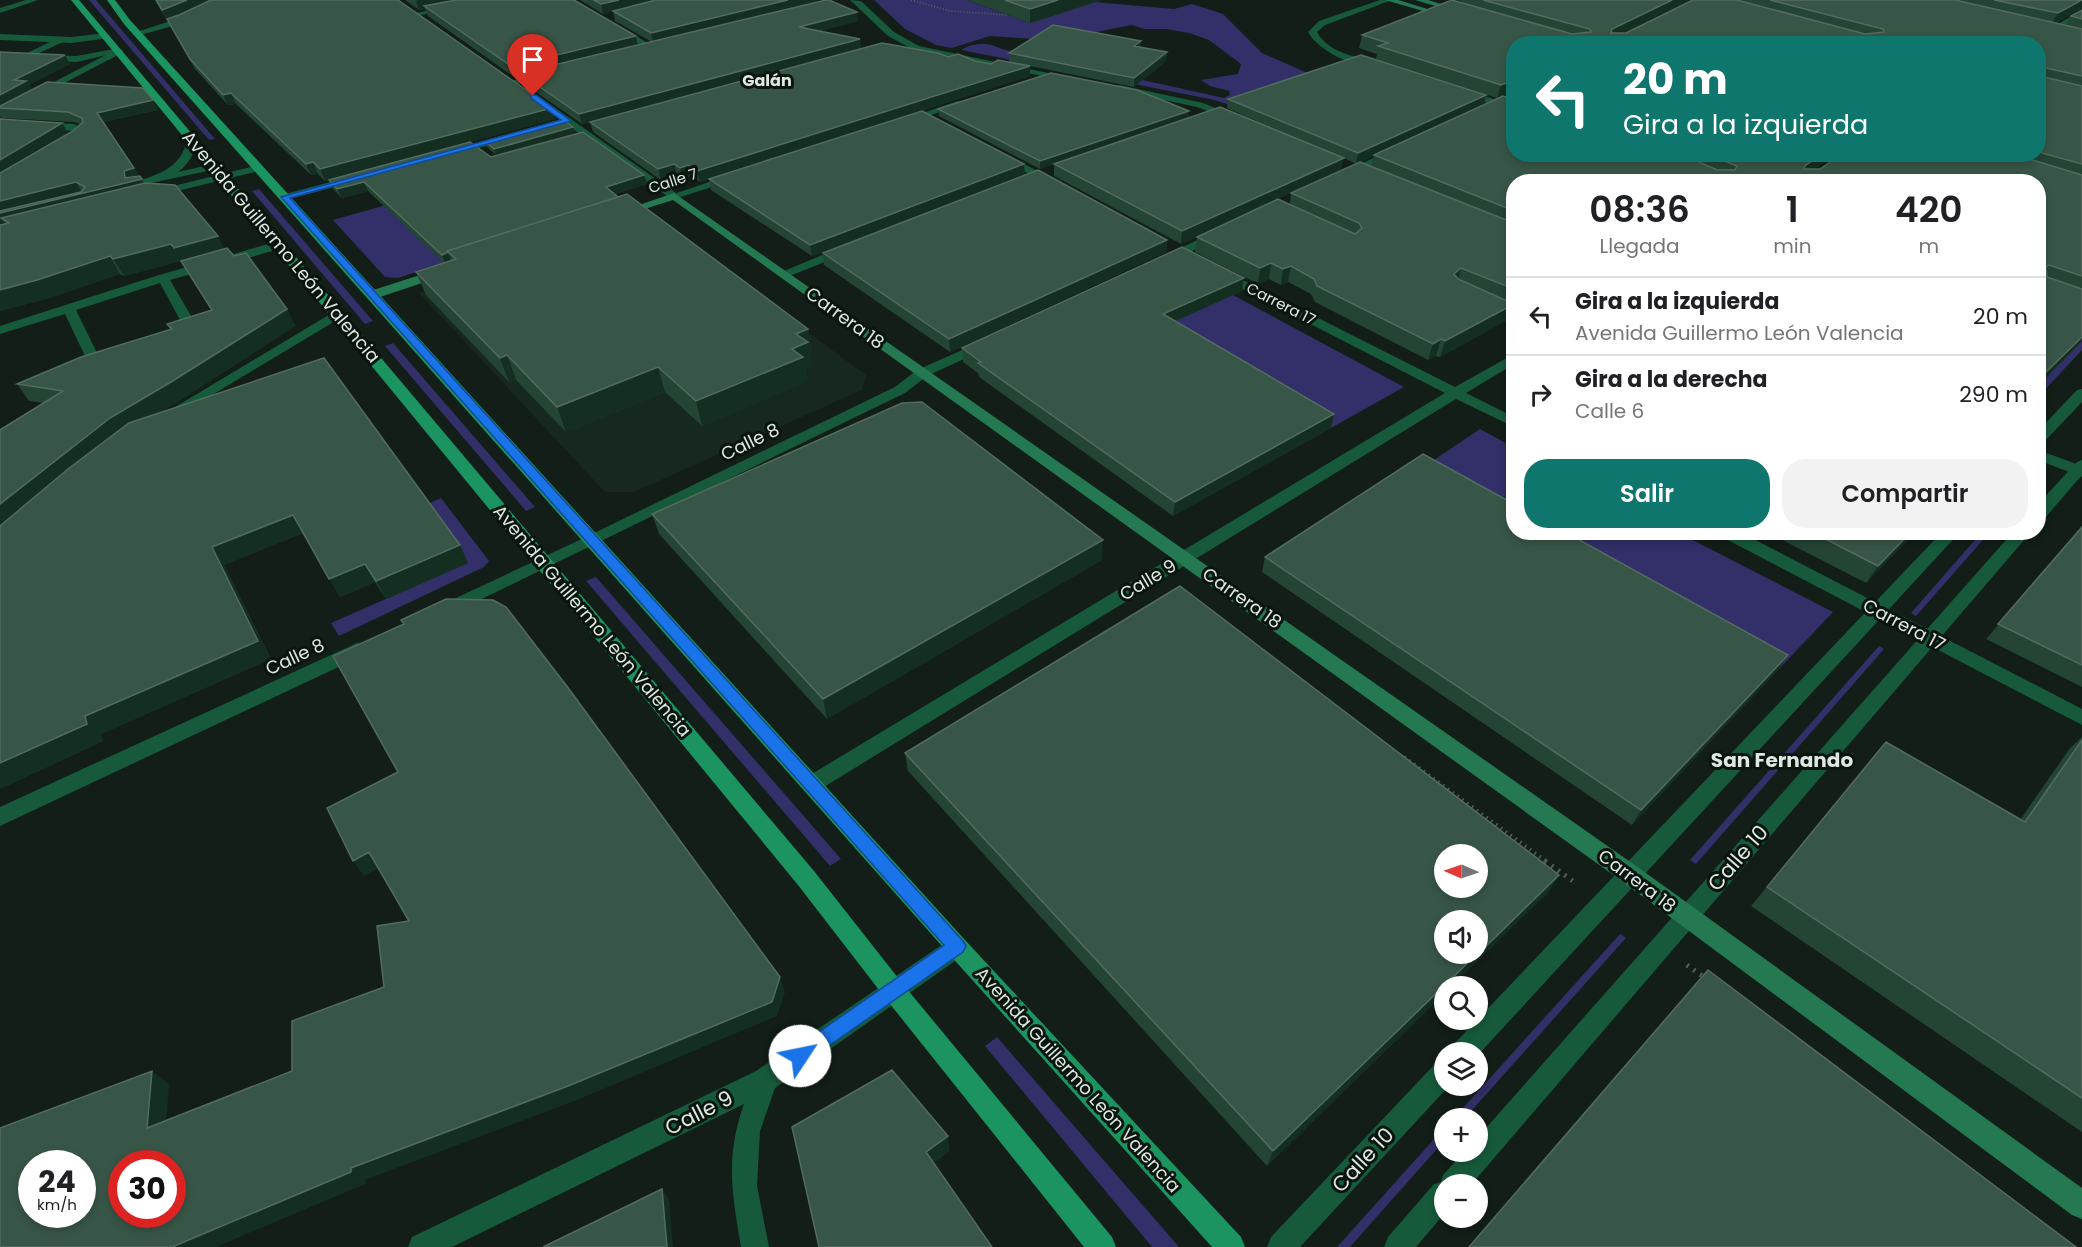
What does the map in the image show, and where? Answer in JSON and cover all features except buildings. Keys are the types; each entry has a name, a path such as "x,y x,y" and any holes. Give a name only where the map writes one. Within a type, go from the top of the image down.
{"main road":[{"name":"Avenida Guillermo León Valencia","path":"75,0 806,878 894,991 1102,1247"},
{"name":"Avenida Guillermo León Valencia","path":"111,0 137,33 372,295 1231,1247"},
{"path":"1388,0 1464,21"},
{"path":"1419,0 1475,15"},
{"path":"2044,32 2061,34"},
{"name":"Calle 7","path":"607,218 674,196"},
{"name":"Carrera 18","path":"674,196 1630,875 2082,1205"},
{"path":"372,295 451,269"}],"street":[{"path":"0,11 34,0"},
{"path":"137,33 180,21 226,0"},
{"path":"433,26 413,12 490,0"},
{"path":"854,0 862,4 883,27 903,42 917,48 1085,81"},
{"path":"1386,68 1334,51 1314,37 1312,32 1322,23 1388,0"},
{"path":"2044,32 2082,12"},
{"path":"611,25 652,48"},
{"path":"0,37 60,40 106,36"},
{"path":"60,40 23,57 77,59 119,51"},
{"path":"892,46 903,42"},
{"path":"641,51 664,45"},
{"path":"31,97 119,51"},
{"name":"Carrera 18","path":"560,71 509,79 674,196"},
{"path":"1030,81 1051,75"},
{"path":"1107,86 1200,105 1243,121"},
{"path":"1453,89 1506,106"},
{"path":"892,125 976,98"},
{"path":"1473,115 1506,100"},
{"path":"1209,118 1222,112"},
{"path":"923,115 944,126"},
{"path":"556,124 567,121"},
{"path":"0,123 74,127 82,130 54,150"},
{"path":"442,155 521,133"},
{"path":"134,190 181,166 190,152 192,141"},
{"path":"1325,184 1409,144"},
{"path":"476,146 485,155"},
{"path":"997,153 1045,173 1069,191"},
{"path":"134,190 213,167"},
{"path":"134,190 222,178 259,168"},
{"path":"1019,183 1045,173"},
{"name":"Calle 7","path":"674,196 741,175"},
{"path":"285,197 363,176"},
{"path":"1149,266 1233,228"},
{"path":"783,274 860,244"},
{"path":"0,330 163,278 279,245"},
{"name":"Carrera 17","path":"1211,268 1506,419"},
{"path":"163,278 190,326"},
{"path":"68,307 91,355"},
{"path":"148,428 337,314"},
{"name":"Calle 8","path":"427,618 594,540 900,390 922,373 998,337"},
{"name":"Calle 9","path":"813,784 1506,363"},
{"path":"2046,431 2082,393"},
{"path":"2046,457 2081,469 2046,506"},
{"name":"Carrera 17","path":"1741,540 2082,718"},
{"path":"1473,1042 1945,540"},
{"name":"Calle 10","path":"1463,1174 2016,540"},
{"name":"Calle 8","path":"0,817 373,643"},
{"name":"Calle 9","path":"422,1247 765,1080 957,946"},
{"path":"755,1247 744,1186 747,1131 765,1080"},
{"name":"Calle 10","path":"1281,1247 1434,1084"},
{"path":"1398,1247 1434,1206"}],"path":[{"path":"911,0 950,11 1008,15"},
{"path":"1394,750 1604,903"},
{"path":"1662,946 1710,982"}],"shaded area":[{"path":"89,0 96,0 215,139 209,140"},
{"path":"874,0 967,0 1030,23 1095,2 1174,9 1192,4 1223,14 1262,53 1319,78 1234,106 1210,99 961,50 971,45 986,44 1224,98 1230,95 1229,91 1210,86 1201,80 1238,74 1241,64 1209,40 1189,33 1166,29 1144,29 1132,25 1096,32 1033,39 990,36 952,48 936,45 905,29"},
{"path":"259,189 373,321 365,324 252,191"},
{"path":"400,201 611,210 398,278 385,277 333,220"},
{"path":"505,265 753,292 866,375 862,390 634,492 605,492 419,293"},
{"path":"1233,295 1404,387 1331,428 1161,327"},
{"path":"2082,341 2082,350 2046,389 2046,378"},
{"path":"393,343 535,507 526,511 385,346"},
{"path":"1480,429 1506,443 1506,519 1419,470"},
{"path":"441,498 489,561 484,567 339,636 331,623 468,563 425,505"},
{"path":"1543,540 1693,540 1833,612 1777,671"},
{"path":"1975,540 1983,540 1916,616 1911,613"},
{"path":"596,577 841,859 830,866 586,581"},
{"path":"1879,646 1884,649 1696,864 1690,860"},
{"path":"1620,934 1626,938 1488,1092 1488,1080"},
{"path":"997,1037 1179,1247 1152,1247 985,1046"},
{"path":"1474,1096 1485,1096 1474,1108 1463,1108"},
{"path":"1434,1139 1434,1152 1350,1247 1337,1247"}],"district":[{"name":"Galán","path":"767,80"},
{"name":"San Fernando","path":"1782,760"}],"route":[{"path":"533,96 567,121 285,197 957,946 800,1056"}]}
